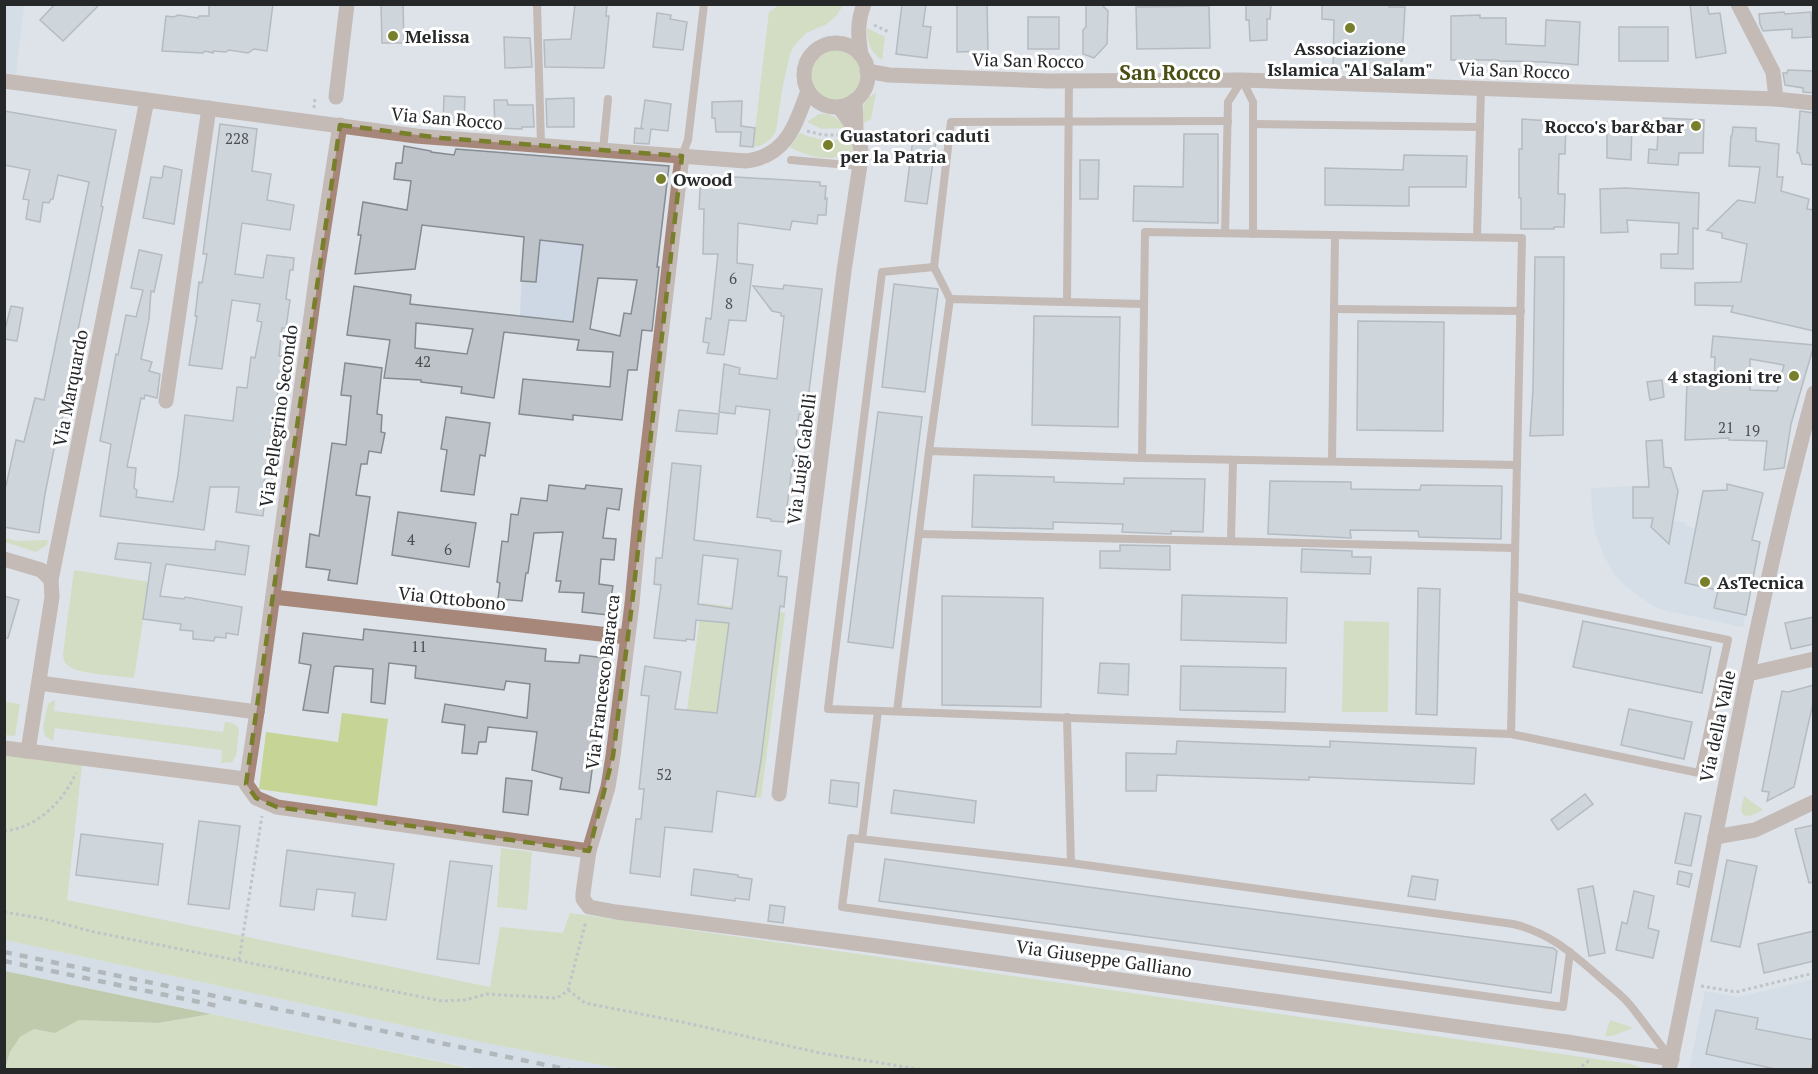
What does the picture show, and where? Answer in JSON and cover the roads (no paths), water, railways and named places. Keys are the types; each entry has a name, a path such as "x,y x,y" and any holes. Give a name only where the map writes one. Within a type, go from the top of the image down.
{"street":[{"path":"336,97 346,4"},
{"path":"1737,4 1773,72 1776,99"},
{"path":"828,44 864,14"},
{"path":"861,55 847,45 838,43 819,47 806,62 804,81 808,91 821,103 839,107 855,100 861,94 867,75 861,55 858,31 864,14"},
{"name":"Via San Rocco","path":"867,75 1069,81 1242,80 1814,102"},
{"name":"Via San Rocco","path":"4,81 441,138 746,161 760,159 776,151 821,103"},
{"name":"Via San Rocco","path":"799,126 808,91"},
{"name":"Via Marquardo","path":"39,683 52,597 51,580 147,100"},
{"name":"Via Luigi Gabelli","path":"851,132 855,100"},
{"name":"Via Luigi Gabelli","path":"779,794 844,271 860,166 861,148 839,107"},
{"path":"166,401 209,108"},
{"name":"Via Pellegrino Secondo","path":"245,779 257,712 315,288 340,125"},
{"name":"Via Francesco Baracca","path":"589,851 608,786 632,604 642,496 682,156"},
{"name":"Via della Valle","path":"1670,1064 1748,674 1792,477 1814,393"},
{"path":"4,559 41,570 51,580"},
{"name":"Via Ottobono","path":"273,597 627,637"},
{"path":"1748,674 1814,659"},
{"path":"28,751 39,683 257,712"},
{"path":"4,748 245,779 249,790 256,798 276,807 589,851"},
{"path":"1715,837 1755,830 1814,802"},
{"name":"Via Giuseppe Galliano","path":"589,851 583,893 583,899 589,907 1497,1033 1670,1064"}],"lane":[{"path":"682,156 688,140 704,4"},
{"path":"537,8 542,145"},
{"path":"1225,233 1228,102 1242,80"},
{"path":"1242,80 1253,102 1253,234"},
{"path":"1067,302 1069,81"},
{"path":"1477,237 1481,88"},
{"path":"603,150 608,99"},
{"path":"897,711 950,299 934,267 951,122 1228,121"},
{"path":"1253,124 1480,127"},
{"path":"791,160 860,166"},
{"path":"1142,458 1145,232 1522,238 1511,734"},
{"path":"1332,462 1335,235"},
{"path":"934,267 882,272 828,709 1511,734 1699,773 1728,640 1514,596"},
{"path":"950,299 1144,304"},
{"path":"1334,309 1521,311"},
{"path":"929,451 1142,458 1517,465"},
{"path":"1231,541 1233,460"},
{"path":"919,534 1515,548"},
{"path":"862,839 878,711"},
{"path":"1067,717 1071,863"},
{"path":"1570,952 1563,1007 842,906 851,838 1071,863 1513,924 1546,935 1570,952 1629,1004 1670,1064"}],"railway":[{"path":"4,952 570,1070"},
{"path":"4,961 218,1006"}],"place":[{"name":"Associazione Islamica \"Al Salam\"","path":"1350,28"},
{"name":"Melissa","path":"393,36"},
{"name":"Rocco's bar&bar","path":"1696,126"},
{"name":"Guastatori caduti per la Patria","path":"828,145"},
{"name":"Owood","path":"661,179"},
{"name":"4 stagioni tre","path":"1794,376"},
{"name":"AsTecnica","path":"1705,582"}],"district":[{"name":"San Rocco","path":"1170,72"}]}
